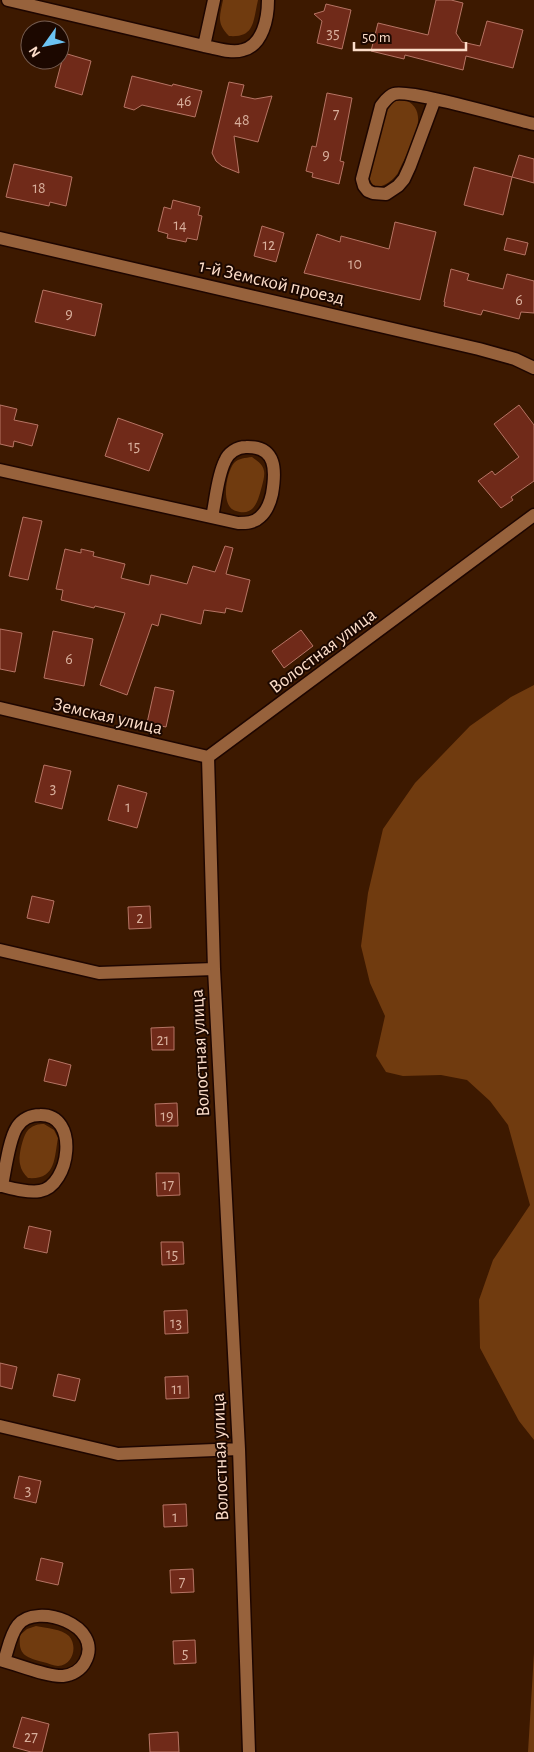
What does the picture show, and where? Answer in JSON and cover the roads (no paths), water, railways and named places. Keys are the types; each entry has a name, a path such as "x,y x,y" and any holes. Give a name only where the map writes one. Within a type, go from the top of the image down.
{"street":[{"path":"8,0 232,51 242,51 252,46 259,39 263,29 268,0"},
{"path":"204,46 214,0"},
{"path":"434,99 404,179 393,191 386,194 368,191 362,179 381,106 386,98 393,94 399,93 434,99 534,124"},
{"name":"1-й Земской проезд","path":"0,238 479,349 515,359 534,368"},
{"path":"0,470 238,523 249,523 259,519 266,511 275,478 275,467 263,450 253,447 242,447 233,451 225,459 212,517"},
{"name":"Волостная улица","path":"248,1752 238,1448 214,969 208,757 534,515"},
{"name":"Земская улица","path":"0,708 208,757"},
{"path":"0,950 99,973 214,969"},
{"path":"34,1115 54,1118 62,1126 66,1136 66,1146 58,1180 50,1187 41,1191 30,1192 1,1186 17,1127 24,1119 34,1115"},
{"path":"0,1426 118,1454 238,1448"},
{"path":"37,1615 70,1623 79,1628 86,1637 89,1647 87,1658 82,1667 74,1673 64,1676 53,1675 2,1661 18,1625 26,1618 37,1615"}]}
